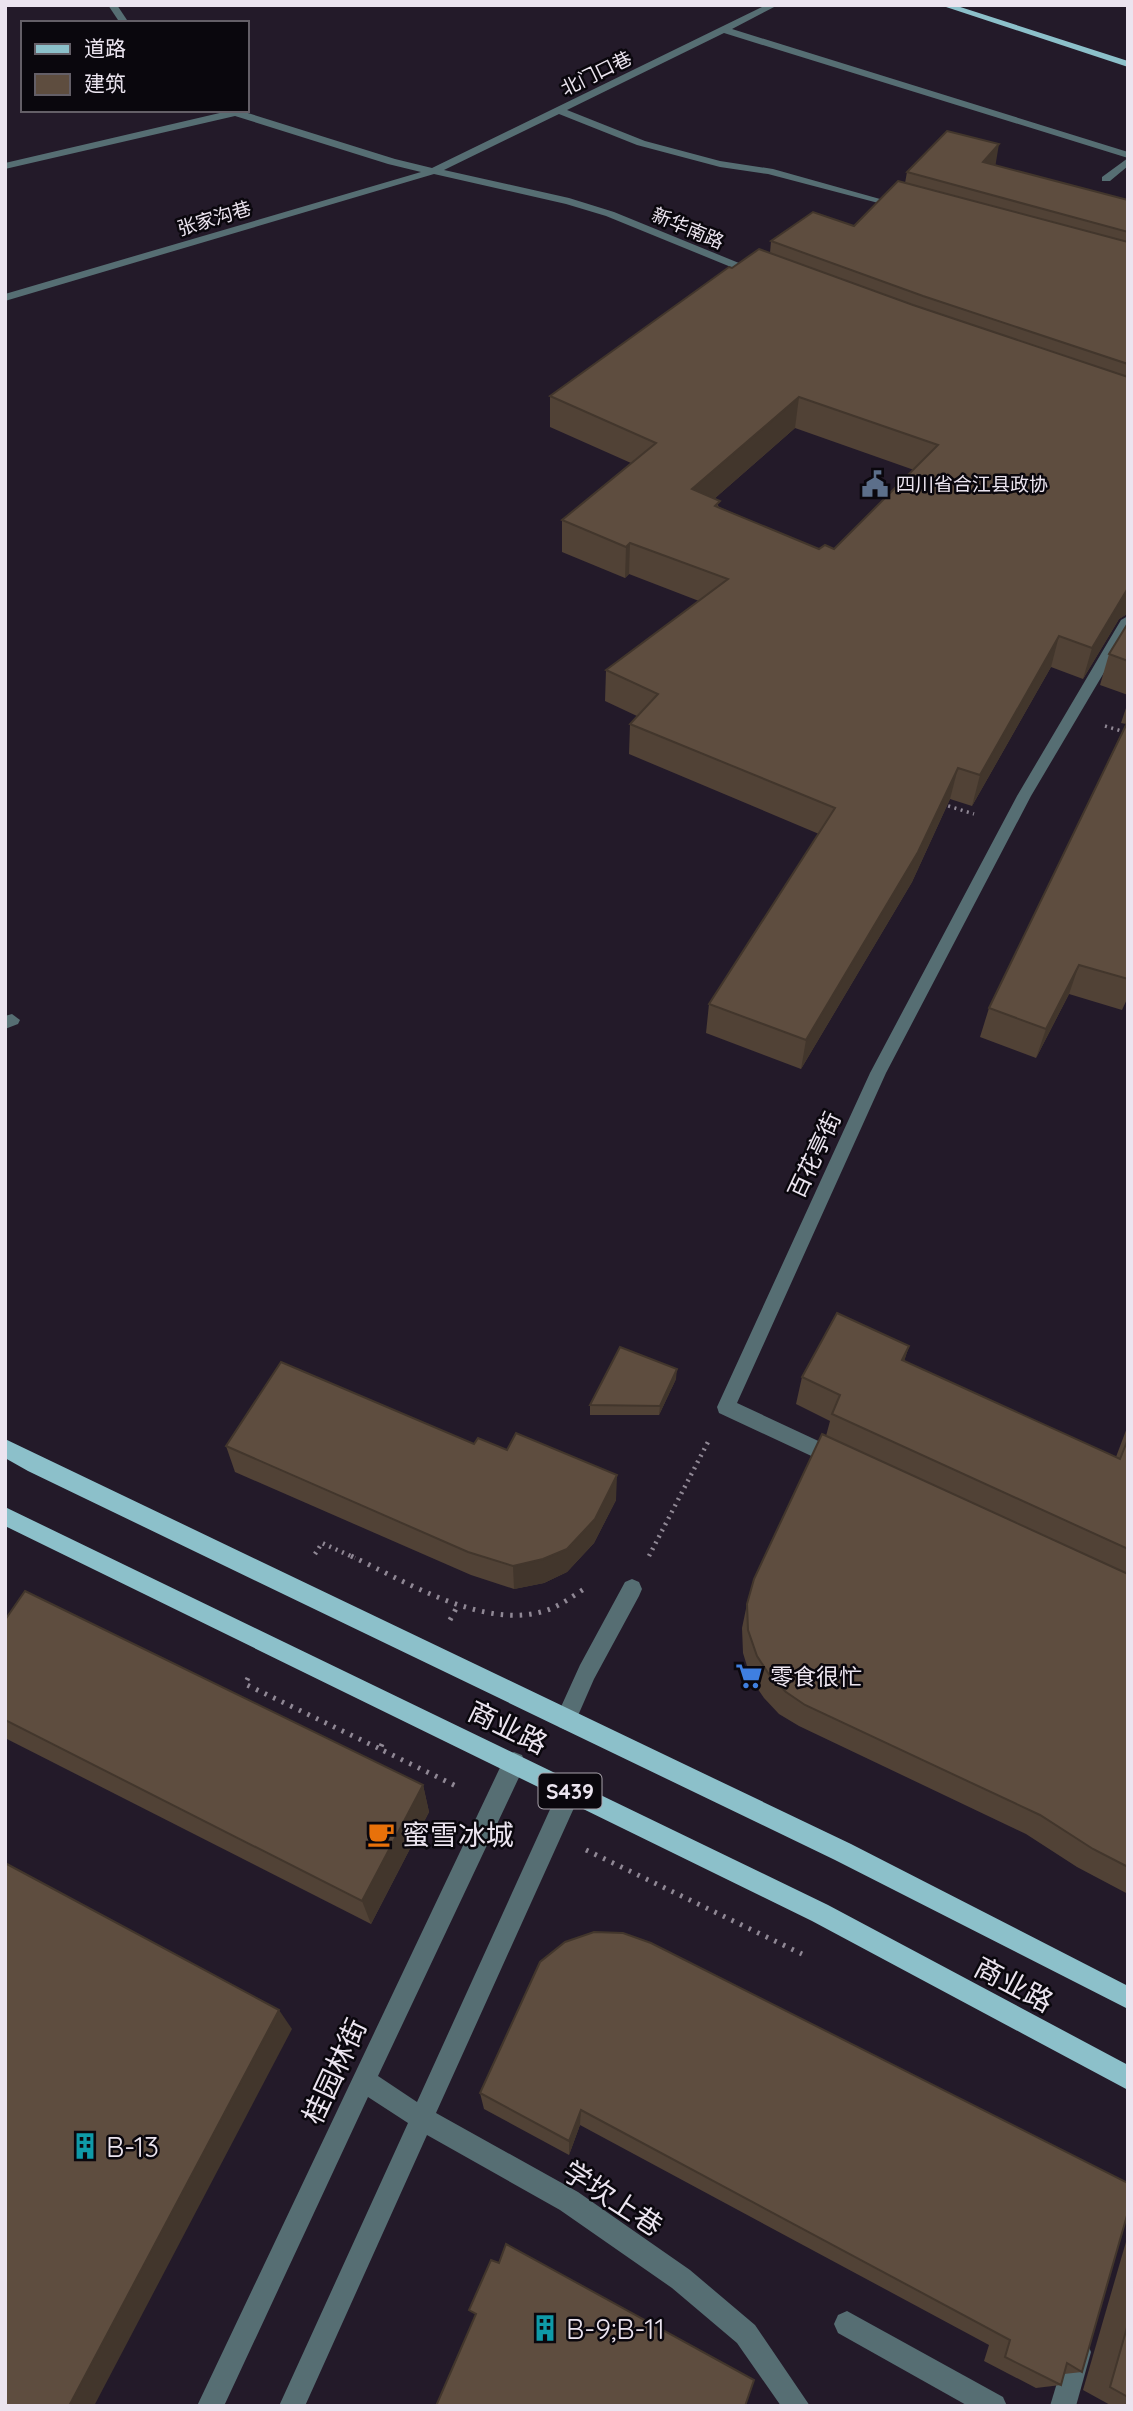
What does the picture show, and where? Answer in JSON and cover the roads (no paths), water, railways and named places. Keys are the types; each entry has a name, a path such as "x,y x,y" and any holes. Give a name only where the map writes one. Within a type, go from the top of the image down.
{"main road":[{"path":"944,5 1128,64"},
{"name":"商业路","path":"5,1448 35,1465 843,1852 1128,1998"},
{"name":"商业路","path":"5,1516 820,1913 1128,2078"}],"street":[{"path":"112,5 124,21"},
{"name":"北门口巷","path":"434,171 774,5"},
{"path":"725,30 1128,155"},
{"path":"559,110 640,143 720,164 769,171 912,211"},
{"path":"5,166 230,112"},
{"name":"新华南路","path":"230,112 392,162 569,201 610,214 775,280"},
{"path":"1106,179 1128,161"},
{"name":"张家沟巷","path":"5,298 434,171"},
{"name":"百花亭街","path":"851,1465 726,1407 878,1073 1024,796 1128,620"},
{"path":"566,1720 587,1672 632,1589"},
{"name":"桂园林街","path":"210,2406 514,1763"},
{"path":"292,2406 570,1791"},
{"name":"学坎上巷","path":"363,2080 421,2118 569,2201 681,2279 746,2334 797,2406"},
{"path":"846,2324 994,2406"},
{"path":"1063,2406 1086,2327"}],"place":[{"name":"四川省合江县政协","path":"875,484"},
{"name":"零食很忙","path":"749,1676"},
{"name":"蜜雪冰城","path":"381,1834"},
{"name":"B-13","path":"85,2146"},
{"name":"B-9;B-11","path":"545,2328"}]}
